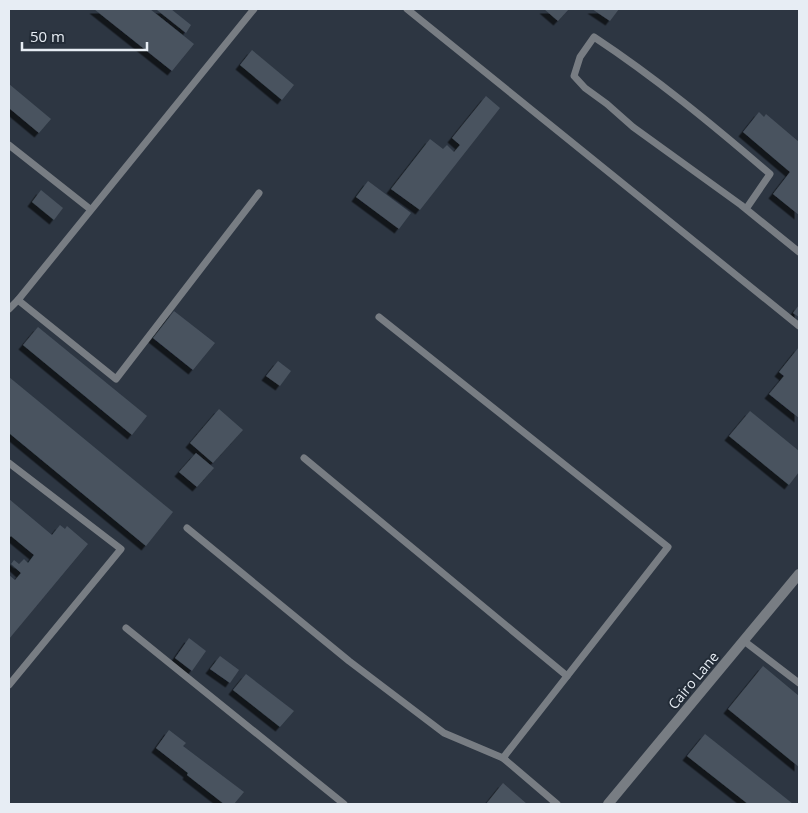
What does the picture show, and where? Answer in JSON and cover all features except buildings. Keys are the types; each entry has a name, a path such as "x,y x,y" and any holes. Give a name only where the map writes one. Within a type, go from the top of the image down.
{"street":[{"name":"Cairo Lane","path":"608,804 744,640 797,580"}],"lane":[{"path":"9,309 254,9"},
{"path":"407,9 799,326"},
{"path":"746,209 770,174 685,102 594,37 580,57 574,76 633,127 746,209 799,252"},
{"path":"9,145 90,209"},
{"path":"18,300 116,379 259,193"},
{"path":"379,317 668,547 503,758"},
{"path":"304,458 567,676"},
{"path":"9,464 121,549 10,680"},
{"path":"187,528 349,661 444,732 503,758 557,804"},
{"path":"126,628 344,804"},
{"path":"744,640 799,683"}]}
